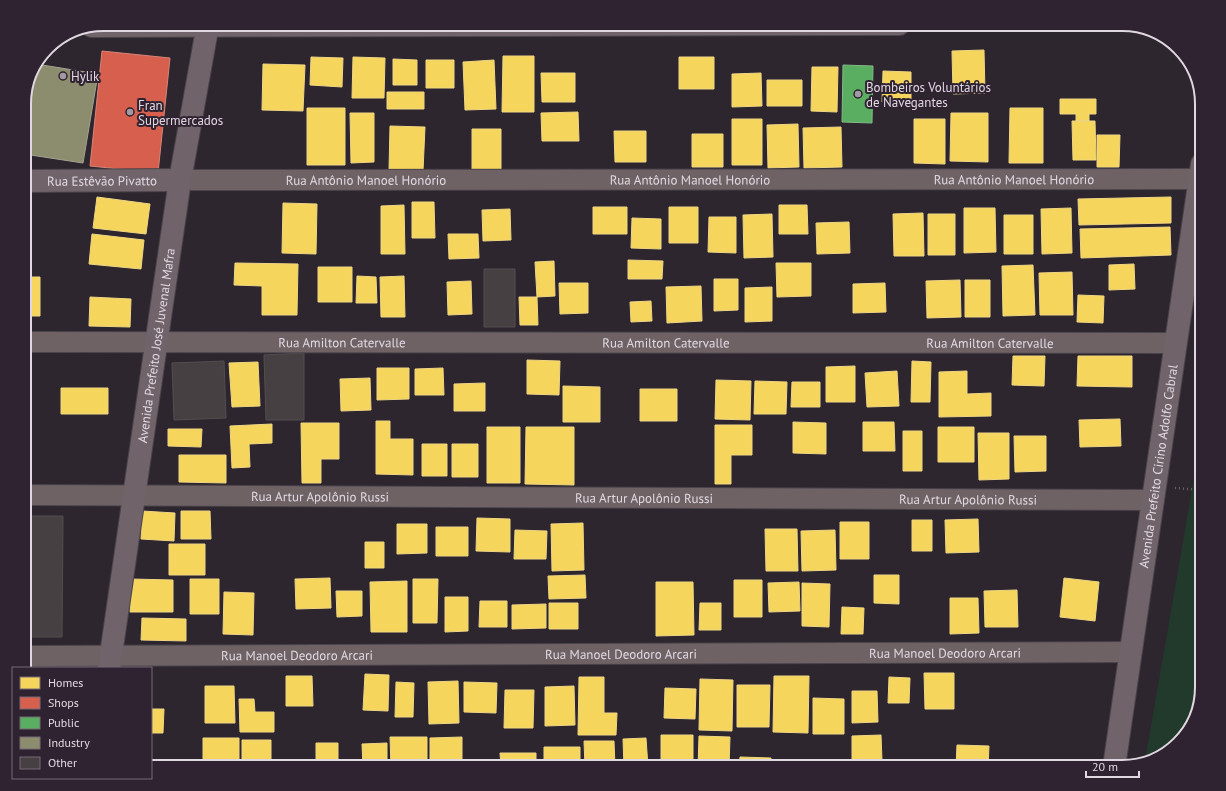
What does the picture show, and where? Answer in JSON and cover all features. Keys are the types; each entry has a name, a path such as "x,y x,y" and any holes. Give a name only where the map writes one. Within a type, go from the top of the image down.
{"main road":[{"name":"Avenida Prefeito José Juvenal Mafra","path":"110,662 180,180 207,31"},
{"name":"Rua Estêvão Pivatto","path":"31,181 180,180"},
{"name":"Avenida Prefeito Cirino Adolfo Cabral","path":"1115,760 1131,652 1161,494 1176,343 1195,213"}],"street":[{"name":"Rua Antônio Manoel Honório","path":"180,180 1195,172"},
{"name":"Rua Amilton Catervalle","path":"31,342 1176,343"},
{"name":"Rua Artur Apolônio Russi","path":"31,495 1161,494"},
{"name":"Rua Manoel Deodoro Arcari","path":"31,656 110,662 1131,652"}],"path":[{"path":"1161,494 1195,491"}],"green space":[{"path":"1195,472 1194,701 1183,728 1177,735 1163,748 1146,756"}],"building: Homes":[{"path":"984,50 985,93 953,94 952,51"},
{"path":"503,56 534,56 534,112 502,112"},
{"path":"311,57 343,58 342,87 310,85"},
{"path":"353,57 385,58 384,98 352,98"},
{"path":"679,57 714,57 714,89 679,89"},
{"path":"393,59 417,60 417,85 393,85"},
{"path":"426,60 454,60 454,88 426,88"},
{"path":"494,60 496,109 465,110 463,62"},
{"path":"263,64 305,65 303,111 262,110"},
{"path":"812,67 838,67 837,112 811,111"},
{"path":"883,71 911,72 911,102 882,102"},
{"path":"541,73 575,73 575,102 542,102"},
{"path":"761,73 762,106 732,107 732,74"},
{"path":"767,80 802,80 802,106 767,106"},
{"path":"387,92 424,92 424,109 387,109"},
{"path":"1060,99 1096,99 1096,114 1089,114 1089,121 1076,121 1076,114 1060,114"},
{"path":"307,108 345,108 345,165 307,165"},
{"path":"1010,108 1043,108 1043,163 1009,163"},
{"path":"578,112 579,141 542,141 541,113"},
{"path":"350,113 374,113 374,162 351,163"},
{"path":"951,113 988,113 988,162 950,161"},
{"path":"732,119 762,119 762,165 732,165"},
{"path":"914,119 945,119 945,164 914,163"},
{"path":"1072,121 1095,121 1096,160 1073,160"},
{"path":"798,124 799,167 768,168 767,125"},
{"path":"390,126 425,127 423,171 389,170"},
{"path":"841,127 842,167 804,168 803,128"},
{"path":"472,129 501,129 501,172 472,172"},
{"path":"614,131 646,131 646,162 615,162"},
{"path":"692,134 723,134 723,167 692,167"},
{"path":"1097,135 1120,135 1119,167 1097,167"},
{"path":"97,197 150,204 146,234 93,228"},
{"path":"1171,197 1171,223 1079,225 1078,199"},
{"path":"412,202 434,202 435,238 412,238"},
{"path":"283,203 317,204 316,254 282,253"},
{"path":"404,205 405,254 381,254 381,206"},
{"path":"779,205 807,205 808,234 779,234"},
{"path":"593,207 627,207 627,234 593,234"},
{"path":"669,207 698,207 698,243 669,243"},
{"path":"964,208 995,208 996,252 964,253"},
{"path":"1071,208 1072,253 1042,254 1041,209"},
{"path":"510,209 511,240 483,241 482,210"},
{"path":"923,213 924,256 894,256 893,214"},
{"path":"772,214 773,257 744,258 743,215"},
{"path":"928,214 955,214 955,255 928,255"},
{"path":"1004,215 1033,215 1033,254 1004,254"},
{"path":"709,217 736,217 736,253 708,252"},
{"path":"632,218 661,219 661,249 631,248"},
{"path":"849,222 850,253 817,254 816,223"},
{"path":"1170,227 1171,255 1081,258 1080,229"},
{"path":"92,234 144,240 141,269 89,264"},
{"path":"448,234 478,234 479,258 449,259"},
{"path":"628,260 663,261 662,279 628,279"},
{"path":"554,261 555,296 537,297 535,262"},
{"path":"235,263 298,264 297,315 262,315 262,286 234,285"},
{"path":"776,263 811,263 811,296 777,297"},
{"path":"1134,264 1135,289 1109,290 1109,265"},
{"path":"1033,265 1035,315 1003,316 1002,266"},
{"path":"318,267 352,267 352,302 318,302"},
{"path":"1072,272 1073,315 1040,315 1039,273"},
{"path":"357,276 376,277 377,303 356,303"},
{"path":"404,276 405,317 381,317 380,277"},
{"path":"31,277 40,277 40,316 31,316"},
{"path":"714,279 738,279 738,310 714,311"},
{"path":"960,280 961,317 927,318 926,281"},
{"path":"965,280 990,280 990,317 965,317"},
{"path":"471,281 472,314 448,315 447,282"},
{"path":"559,283 588,283 588,313 560,314"},
{"path":"885,283 886,312 853,313 853,284"},
{"path":"701,286 702,321 667,323 666,287"},
{"path":"772,287 772,321 745,322 745,288"},
{"path":"1078,295 1104,296 1103,323 1077,322"},
{"path":"90,297 131,299 130,327 89,326"},
{"path":"519,297 537,297 538,325 520,325"},
{"path":"651,301 652,321 631,322 630,302"},
{"path":"1013,356 1045,356 1044,386 1012,385"},
{"path":"1078,356 1132,356 1132,387 1077,386"},
{"path":"527,360 560,361 559,395 527,394"},
{"path":"912,361 931,362 930,402 911,402"},
{"path":"258,362 260,406 232,407 229,363"},
{"path":"855,366 855,402 826,402 826,367"},
{"path":"377,368 409,368 409,399 377,400"},
{"path":"443,368 444,395 415,395 415,369"},
{"path":"897,371 899,406 867,407 865,373"},
{"path":"967,371 967,394 991,393 991,416 939,417 939,372"},
{"path":"370,378 371,410 341,411 340,379"},
{"path":"716,380 751,381 750,420 715,419"},
{"path":"755,381 787,382 786,414 754,414"},
{"path":"792,382 820,382 820,407 791,407"},
{"path":"485,383 485,411 454,411 454,384"},
{"path":"563,386 600,387 600,422 563,422"},
{"path":"61,388 108,388 108,414 61,414"},
{"path":"640,389 677,389 677,421 640,421"},
{"path":"1120,419 1121,446 1080,447 1079,420"},
{"path":"376,421 390,421 390,439 413,439 413,475 376,474"},
{"path":"793,422 826,423 826,454 793,453"},
{"path":"863,422 894,422 895,451 863,451"},
{"path":"301,423 339,423 339,459 321,459 321,483 302,483"},
{"path":"272,424 272,443 249,444 250,467 232,468 230,426"},
{"path":"715,425 752,425 752,455 731,455 731,484 715,484"},
{"path":"487,427 520,427 520,483 487,483"},
{"path":"526,427 574,427 574,485 525,484"},
{"path":"938,427 974,427 974,462 938,462"},
{"path":"168,429 202,429 201,447 168,446"},
{"path":"903,431 922,431 922,471 903,471"},
{"path":"978,433 1009,433 1009,479 979,480"},
{"path":"1014,436 1046,436 1046,471 1015,472"},
{"path":"422,444 447,444 447,476 422,476"},
{"path":"452,444 478,444 478,477 452,477"},
{"path":"179,455 226,455 226,483 179,482"},
{"path":"142,511 175,513 174,541 141,539"},
{"path":"181,511 210,511 211,539 181,539"},
{"path":"477,518 510,519 510,552 476,551"},
{"path":"978,519 979,552 946,553 945,520"},
{"path":"912,520 932,520 932,551 912,551"},
{"path":"840,522 869,522 869,559 840,559"},
{"path":"583,523 584,570 552,571 551,524"},
{"path":"397,524 427,524 427,553 397,554"},
{"path":"436,527 468,527 468,556 436,556"},
{"path":"765,529 797,529 798,571 766,571"},
{"path":"515,530 547,531 546,559 514,559"},
{"path":"835,530 836,570 802,571 801,531"},
{"path":"365,542 384,542 384,568 365,568"},
{"path":"169,544 205,544 205,575 169,575"},
{"path":"585,575 586,598 549,599 548,576"},
{"path":"874,575 899,575 899,604 874,603"},
{"path":"330,578 331,608 296,609 295,579"},
{"path":"1064,578 1099,582 1095,621 1060,617"},
{"path":"131,579 173,580 173,612 130,612"},
{"path":"190,579 219,579 219,614 190,614"},
{"path":"413,579 438,579 437,623 413,623"},
{"path":"734,580 762,580 762,617 734,617"},
{"path":"407,581 407,632 371,632 370,582"},
{"path":"656,582 693,582 694,635 656,636"},
{"path":"799,582 800,611 769,612 768,583"},
{"path":"802,583 830,584 829,627 802,626"},
{"path":"1017,590 1018,627 985,627 984,591"},
{"path":"336,591 362,591 362,616 337,617"},
{"path":"224,592 254,593 253,635 223,634"},
{"path":"445,597 468,597 468,631 445,632"},
{"path":"950,598 978,598 979,633 950,634"},
{"path":"480,601 507,601 507,627 479,627"},
{"path":"549,603 578,603 578,629 549,629"},
{"path":"700,603 721,603 721,630 699,630"},
{"path":"546,604 546,628 512,629 512,605"},
{"path":"842,607 864,608 863,634 841,634"},
{"path":"142,618 186,619 186,641 141,640"},
{"path":"924,673 954,673 954,709 925,709"},
{"path":"365,674 389,675 388,711 363,710"},
{"path":"286,676 312,676 313,706 286,706"},
{"path":"774,676 809,676 808,733 773,732"},
{"path":"579,677 604,677 604,713 617,713 616,735 578,735"},
{"path":"889,677 910,678 909,703 888,703"},
{"path":"700,679 733,680 732,731 699,730"},
{"path":"458,681 459,723 429,724 428,682"},
{"path":"396,682 414,683 413,717 395,717"},
{"path":"464,682 497,683 496,713 464,712"},
{"path":"737,685 770,685 769,727 737,727"},
{"path":"205,686 234,686 235,723 205,723"},
{"path":"574,686 575,725 545,726 545,687"},
{"path":"665,688 696,689 695,719 664,718"},
{"path":"505,690 534,690 533,728 504,728"},
{"path":"852,691 877,691 878,722 852,723"},
{"path":"813,698 844,699 844,734 813,734"},
{"path":"239,699 254,699 255,712 274,712 274,732 240,732"},
{"path":"152,709 164,709 163,733 152,733"},
{"path":"661,735 693,735 693,760 661,760"},
{"path":"881,735 882,760 852,760 852,736"},
{"path":"699,736 730,737 729,760 698,760"},
{"path":"390,737 427,737 427,760 391,760"},
{"path":"462,737 462,760 430,760 430,738"},
{"path":"203,738 239,738 239,760 203,760"},
{"path":"646,738 648,760 624,760 623,739"},
{"path":"242,740 271,740 271,760 242,760"},
{"path":"584,741 614,741 615,760 585,760"},
{"path":"316,743 338,743 338,760 316,760"},
{"path":"387,743 387,760 363,760 362,744"},
{"path":"957,745 989,746 988,760 956,760"},
{"path":"544,747 580,747 580,760 544,760"},
{"path":"500,753 536,753 536,760 500,760"},
{"path":"740,757 771,758 771,760 740,760"}],"building: Shops":[{"name":"Fran Supermercados","path":"102,51 170,58 158,173 90,166"}],"building: Public":[{"name":"Bombeiros Voluntários de Navegantes","path":"843,65 873,66 872,123 842,122"}],"building: Industry":[{"path":"42,65 98,74 83,163 31,155 31,99 33,85"}],"building: Other":[{"path":"484,269 515,269 515,327 484,327"},
{"path":"304,353 304,420 266,420 264,355"},
{"path":"224,361 226,418 174,420 172,363"},
{"path":"31,516 63,516 62,637 31,637"}],"place":[{"name":"Hylik","path":"63,76"},
{"name":"Bombeiros Voluntários de Navegantes","path":"858,94"},
{"name":"Fran Supermercados","path":"130,112"}]}
